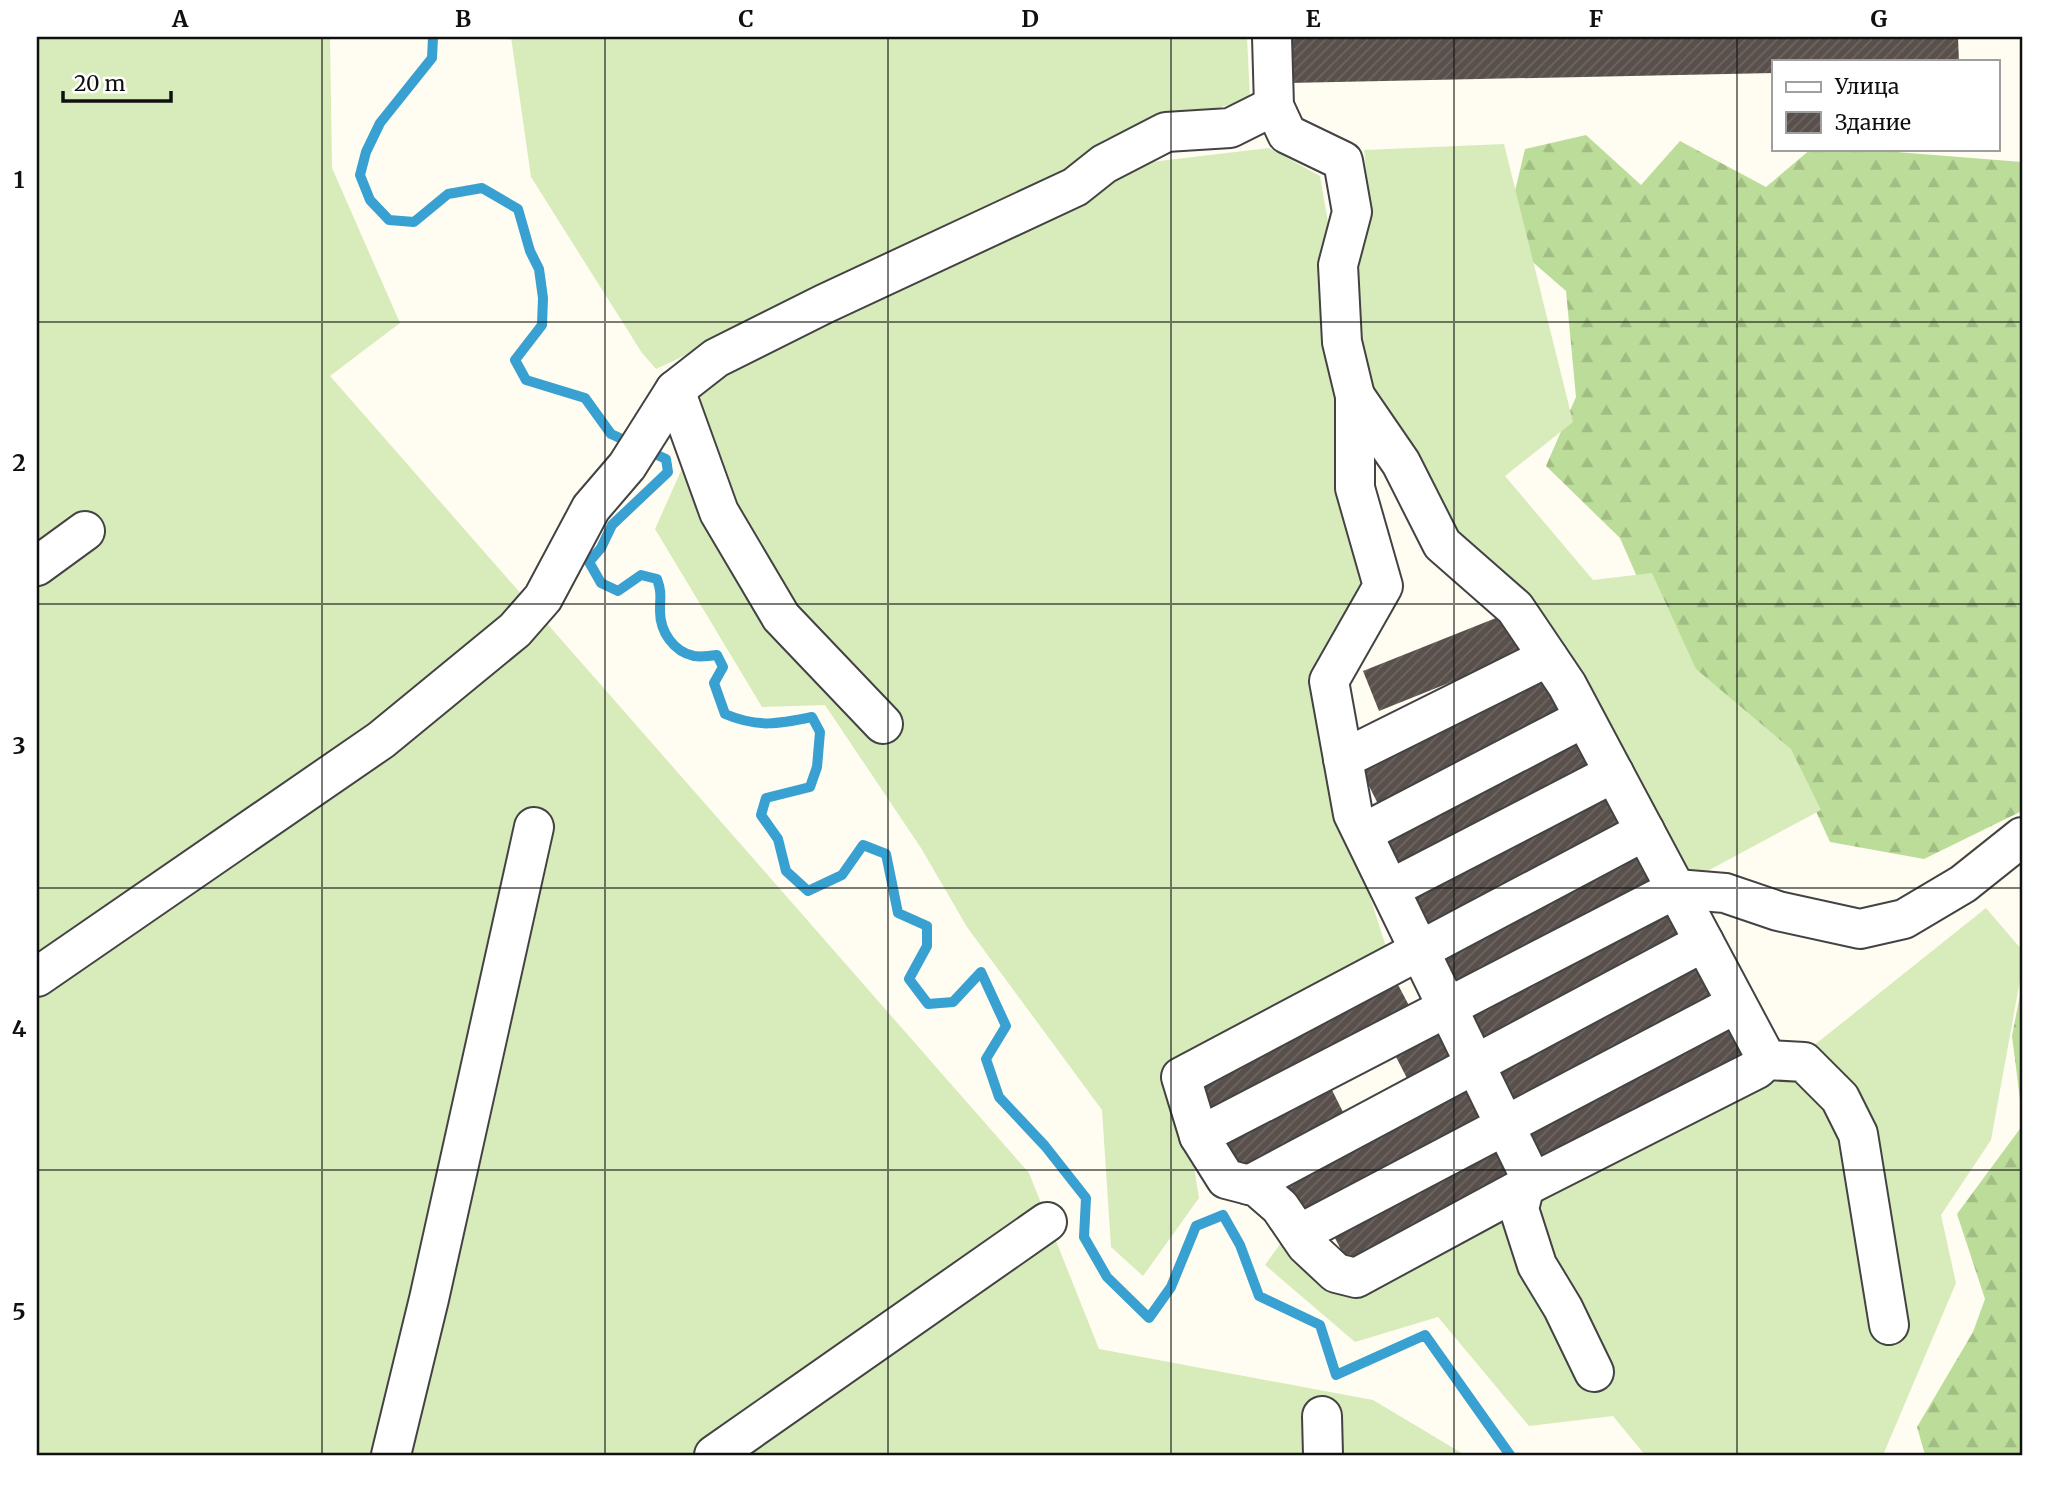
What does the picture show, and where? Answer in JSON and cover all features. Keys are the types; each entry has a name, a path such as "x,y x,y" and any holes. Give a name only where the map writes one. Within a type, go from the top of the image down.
{"lane":[{"path":"1272,37 1274,106 1287,134 1343,161 1352,212 1338,265 1342,342 1354,396 1354,488 1383,586 1329,681 1353,814 1528,1173 1520,1209 1538,1265 1563,1308 1594,1372"},
{"path":"37,977 381,740 515,630 543,598 592,508 627,466 675,390 716,358 824,304 1075,187 1104,164 1166,132 1230,128 1274,106"},
{"path":"675,390 719,512 781,617 883,724"},
{"path":"1354,396 1401,463 1442,544 1515,608 1567,685 1767,1060"},
{"path":"37,565 85,531"},
{"path":"1343,759 1548,657"},
{"path":"1363,833 1584,718"},
{"path":"1390,889 1614,773"},
{"path":"391,1455 432,1286 534,827"},
{"path":"1645,831 1181,1077 1199,1136 1226,1179 1257,1187 1280,1207 1298,1234 1336,1273 1356,1278 1526,1186 1757,1069 1767,1060 1804,1062 1840,1098 1858,1134 1888,1325"},
{"path":"1199,1136 1676,889 1725,893 1778,911 1860,929 1904,919 1963,884 2022,837"},
{"path":"1249,1185 1703,942"},
{"path":"1298,1234 1736,1004"},
{"path":"714,1455 1047,1222"},
{"path":"1322,1416 1323,1455"}],"green space":[{"path":"37,37 330,37 332,168 400,323 330,376 1029,1173 1099,1349 1373,1400 1465,1455 37,1455"},
{"path":"511,37 1247,37 1250,99 1105,139 1052,183 656,369 642,353 531,177"},
{"path":"1586,135 1641,185 1680,141 1766,187 1810,150 1872,150 2022,162 2022,811 1924,859 1830,842 1792,759 1677,668 1620,538 1546,466 1576,397 1566,291 1504,237 1525,149"},
{"path":"1504,144 1573,422 1505,476 1593,580 1652,573 1696,669 1791,749 1821,810 1685,883 1558,635 1451,536 1362,390 1347,271 1369,199 1364,150"},
{"path":"1269,148 1320,176 1329,228 1372,583 1326,760 1388,953 1187,1124 1199,1198 1143,1276 1111,1247 1102,1110 967,927 921,848 825,705 762,707 655,529 684,464 690,397 840,311 1134,164"},
{"path":"1986,908 2022,950 2022,969 1991,1140 1941,1215 1956,1283 1883,1455 1645,1455 1613,1416 1529,1426 1438,1317 1355,1342 1265,1265 1286,1236 1350,1294 1773,1078"},
{"path":"2022,985 2022,1115 2012,1036"},
{"path":"2022,1126 2022,1455 1925,1455 1917,1427 1973,1332 1985,1299 1957,1214"}],"building":[{"path":"1287,37 1958,37 1959,60 1772,60 1772,73 1288,83"},
{"path":"1506,614 1521,654 1379,711 1363,671"},
{"path":"1543,673 1565,716 1382,812 1360,768"},
{"path":"1572,732 1592,770 1393,874 1373,836"},
{"path":"1610,787 1630,826 1421,935 1401,895"},
{"path":"1640,847 1661,887 1454,994 1433,955"},
{"path":"1671,903 1690,941 1483,1049 1464,1010"},
{"path":"1698,958 1720,1000 1514,1107 1492,1065"},
{"path":"1395,979 1414,1015 1216,1118 1197,1082"},
{"path":"1735,1017 1756,1057 1545,1167 1524,1126"},
{"path":"1439,1027 1458,1066 1413,1090 1393,1051"},
{"path":"1328,1082 1348,1122 1242,1177 1221,1137"},
{"path":"1467,1083 1486,1119 1301,1215 1283,1179"},
{"path":"1495,1144 1514,1180 1349,1266 1331,1230"}],"waterway":[{"path":"433,37 432,58 380,123 366,152 360,175 370,200 389,220 414,222 448,194 482,188 518,209 530,251 539,269 543,298 542,325 515,360 526,380 585,398 611,434 666,459 668,472 612,525 601,548 589,562 601,583 618,591 641,575 657,579 662,626 674,646 694,656 717,655 723,667 714,683 725,714 758,723 812,717 820,732 817,767 810,787 766,798 761,815 778,839 786,871 808,891 842,875 863,845 886,854 898,913 927,926 927,946 909,979 928,1004 953,1002 981,972 1006,1026 986,1059 999,1097 1045,1146 1086,1198 1084,1237 1107,1277 1149,1318 1171,1287 1196,1226 1223,1215 1240,1245 1259,1296 1320,1325 1336,1375 1425,1335 1510,1455"}]}
